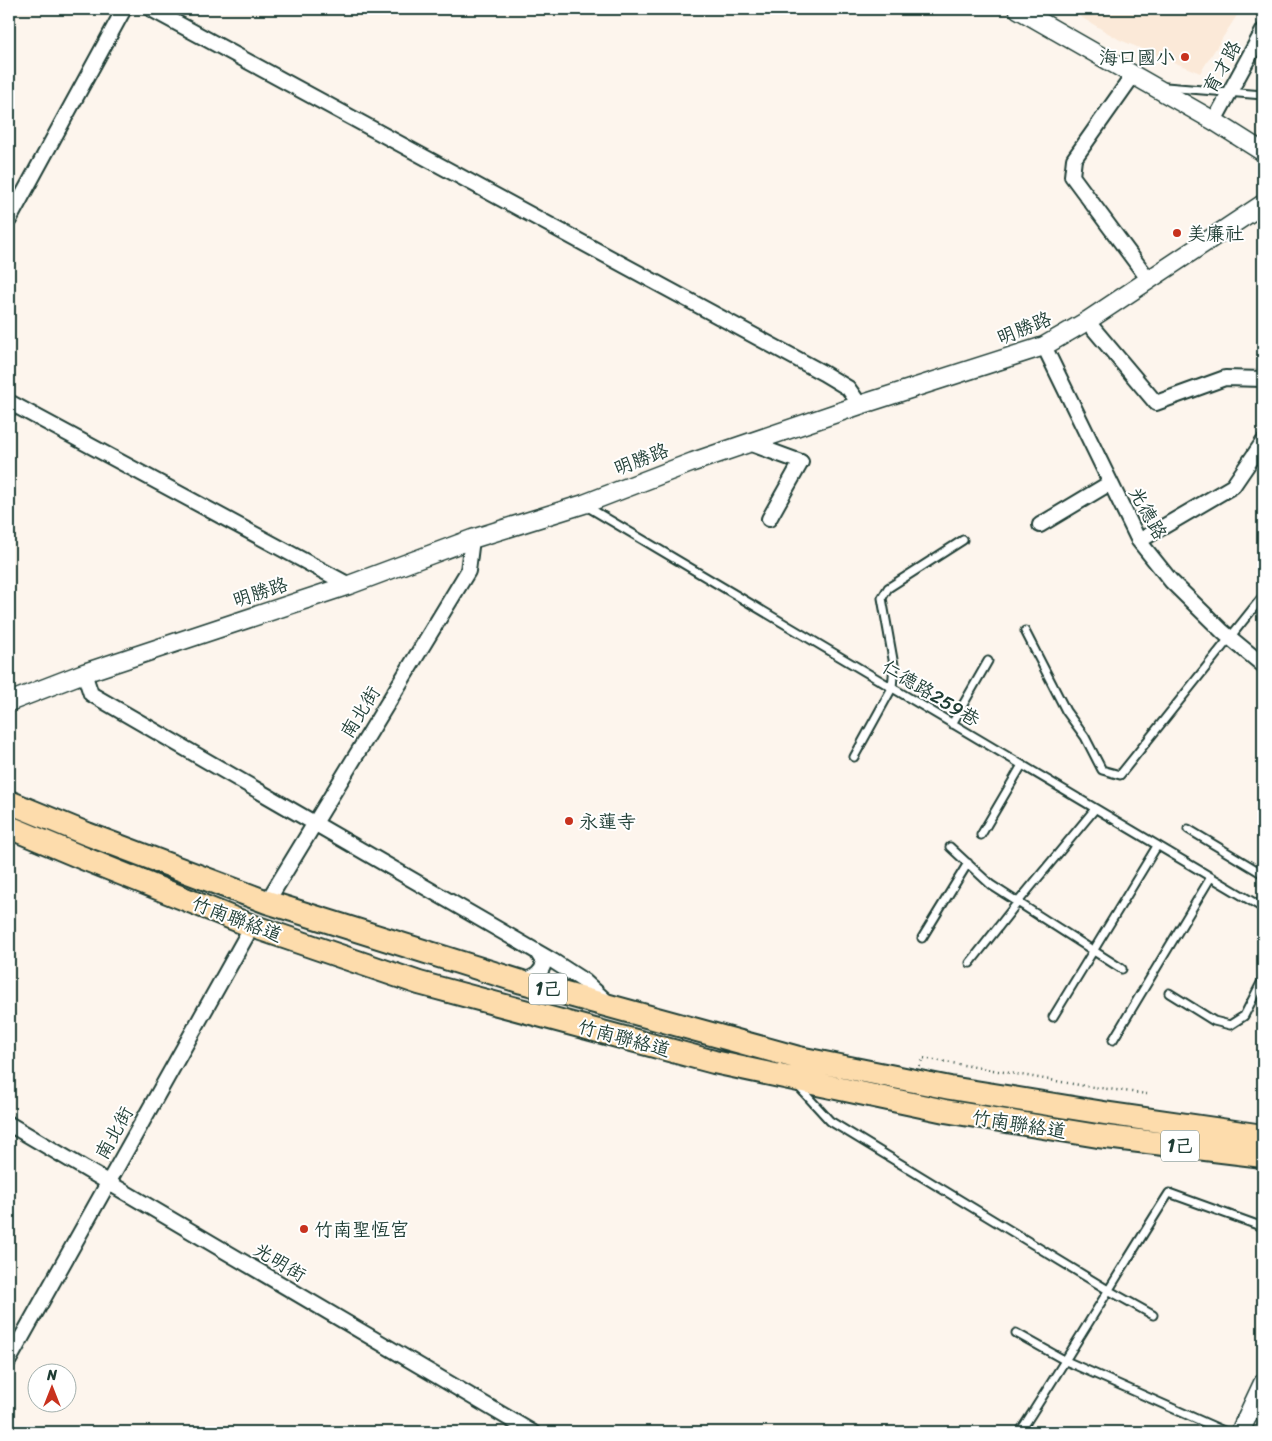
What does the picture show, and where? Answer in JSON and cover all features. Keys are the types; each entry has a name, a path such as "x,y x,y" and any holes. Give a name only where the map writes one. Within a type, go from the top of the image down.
{"main road":[{"name":"竹南聯絡道","path":"9,802 86,834 267,902 522,982 610,1006 795,1069 945,1111 1098,1136 1263,1156"},
{"name":"竹南聯絡道","path":"9,826 252,926 419,983 714,1062 911,1080 1104,1113 1263,1136"}],"street":[{"path":"9,220 124,9"},
{"path":"151,9 823,372 848,388 860,405"},
{"path":"1018,9 1134,74 1263,152"},
{"name":"育才路","path":"1214,121 1263,31"},
{"path":"1134,74 1074,159 1072,176 1149,280"},
{"name":"明勝路","path":"9,702 84,673 349,585 472,538 584,504 749,442 1044,346 1087,322 1263,204"},
{"path":"1087,322 1156,403 1225,378 1263,379"},
{"name":"光德路","path":"1044,346 1139,541 1171,581 1229,637 1263,665"},
{"path":"9,402 349,585"},
{"path":"749,442 801,462 769,519"},
{"path":"1139,541 1233,486 1263,442"},
{"path":"1040,525 1110,483"},
{"name":"南北街","path":"267,902 468,571 472,538"},
{"path":"84,673 91,694 536,951 584,981 604,998 610,1006"},
{"name":"南北街","path":"9,1360 252,926"},
{"path":"522,982 542,971 544,964 536,951"},
{"name":"光明街","path":"9,1124 532,1432"},
{"path":"1240,1432 1263,1383"}],"lane":[{"path":"1153,86 1229,94 1263,95"},
{"name":"仁德路259巷","path":"584,504 1263,908"},
{"path":"854,757 892,688 894,665 882,598 888,588 963,540"},
{"path":"1025,631 1066,711 1085,737 1102,770 1120,775 1263,596"},
{"path":"952,724 988,661"},
{"path":"981,835 1022,765"},
{"path":"970,964 1018,902 1095,809"},
{"path":"1188,829 1263,874"},
{"path":"1053,1017 1157,846"},
{"path":"950,847 991,885 1122,969"},
{"path":"922,938 968,863"},
{"path":"1113,1040 1211,878"},
{"path":"1169,993 1214,1021 1230,1025 1244,1016 1263,979"},
{"path":"795,1069 830,1121 1108,1290 1153,1314"},
{"path":"1020,1432 1066,1362 1108,1290 1170,1193 1263,1227"},
{"path":"1016,1334 1066,1362 1226,1432"}],"path":[{"path":"911,1080 923,1058 1066,1083 1147,1094"}],"shaded area":[{"name":"海口國小","path":"1067,9 1241,9 1200,73 1120,40"}],"place":[{"name":"海口國小","path":"1185,57"},
{"name":"美廉社","path":"1177,233"},
{"name":"永蓮寺","path":"569,821"},
{"name":"竹南聖恆宮","path":"304,1229"}]}
